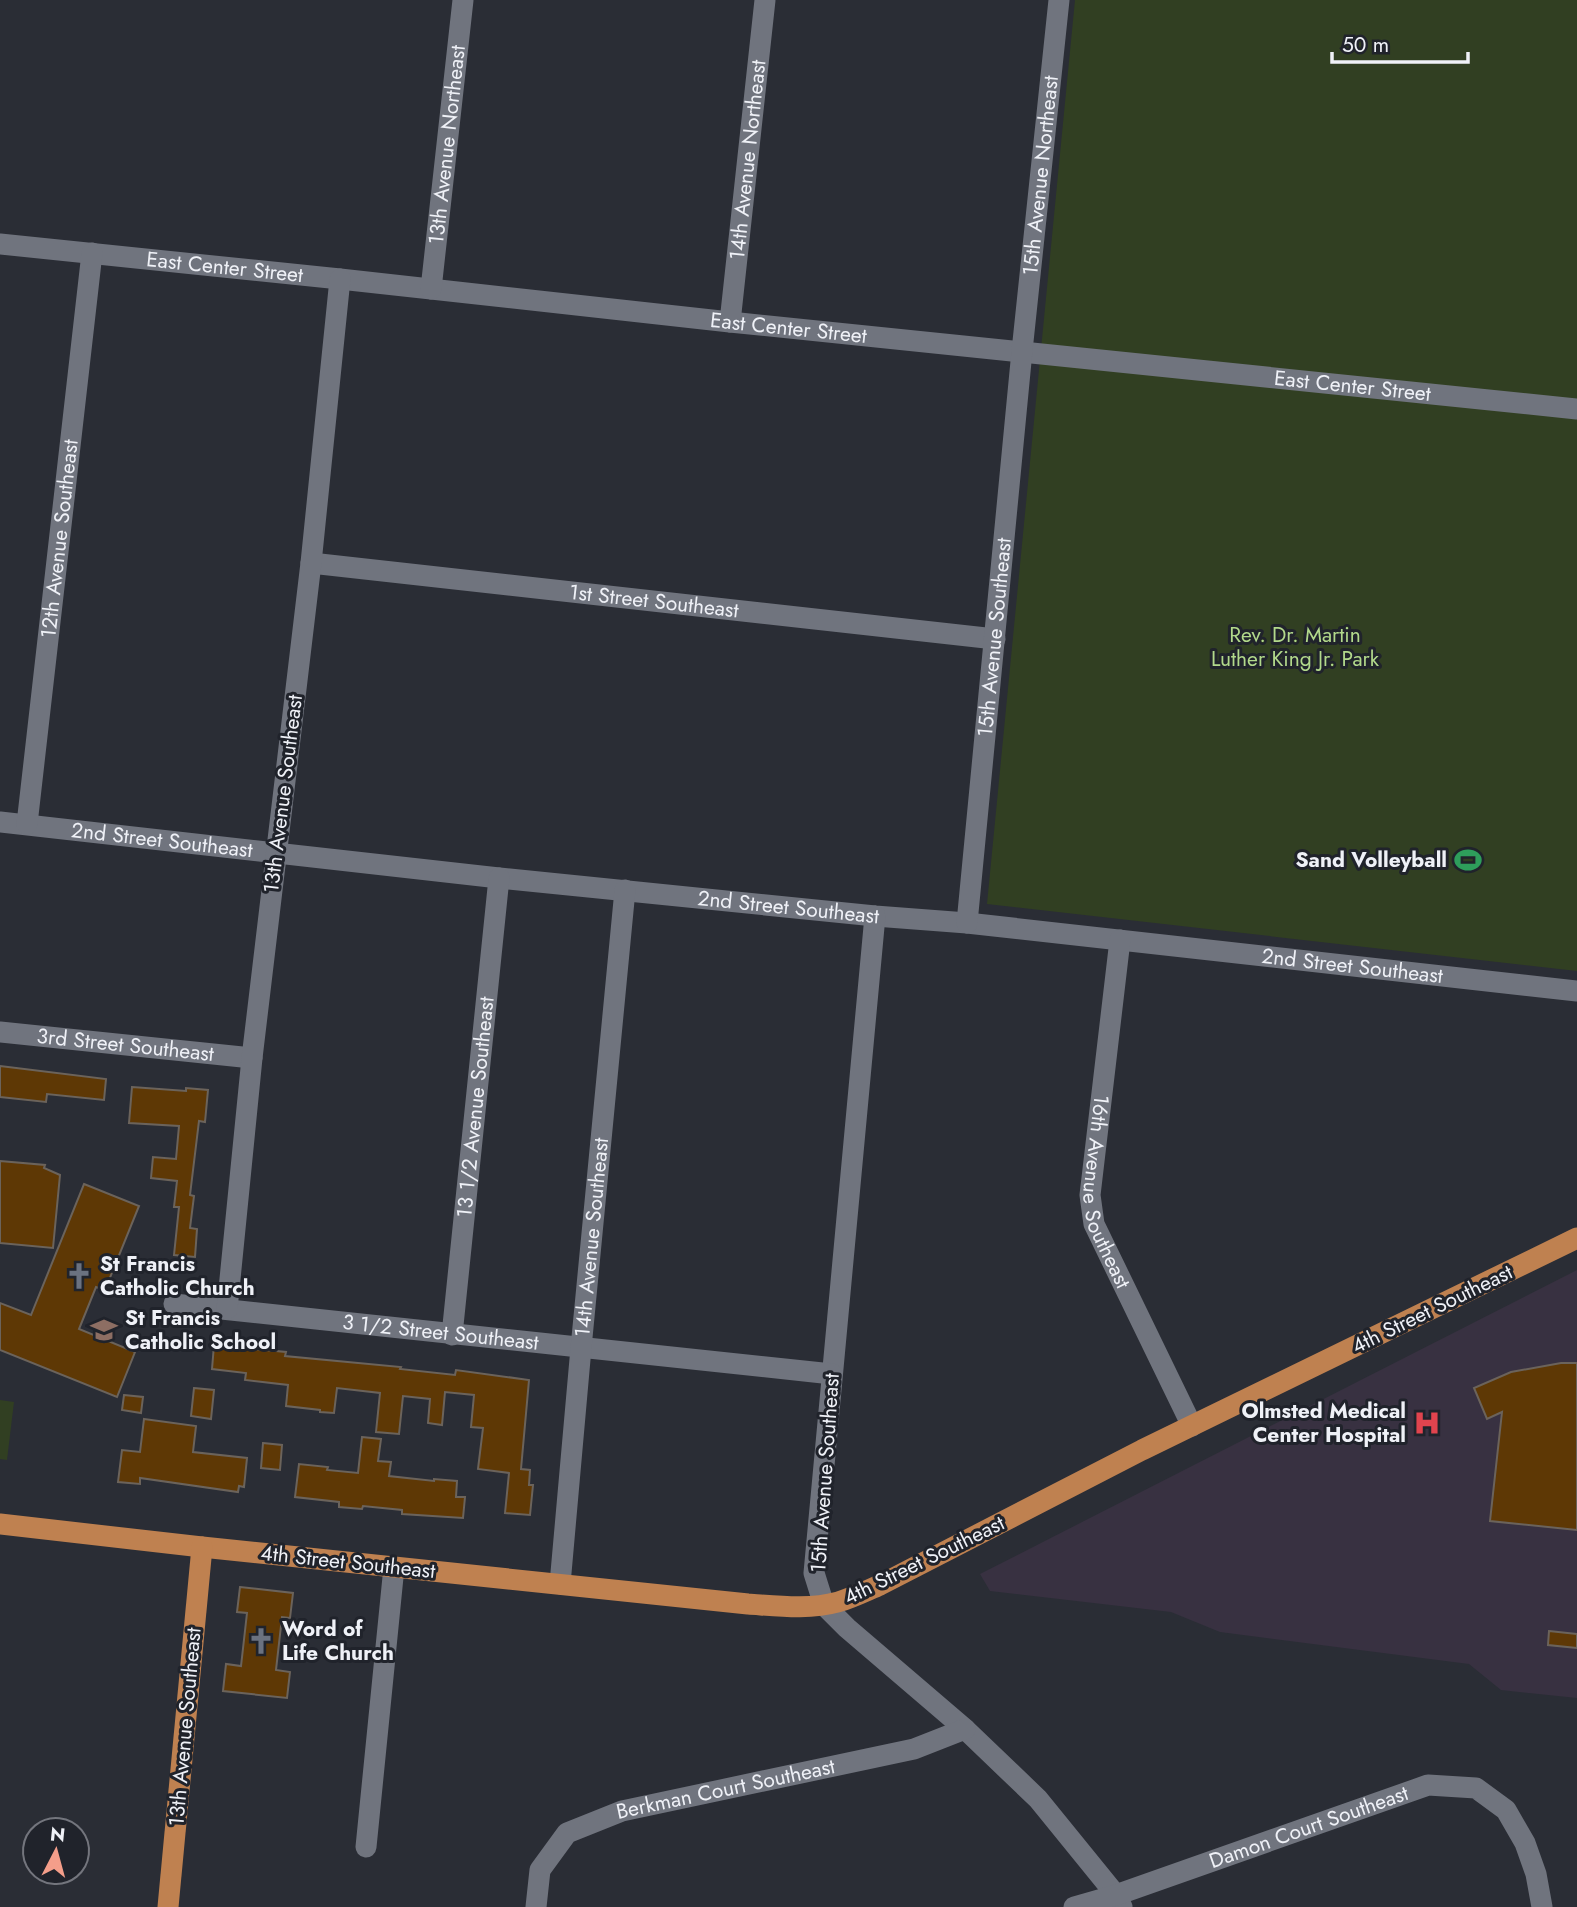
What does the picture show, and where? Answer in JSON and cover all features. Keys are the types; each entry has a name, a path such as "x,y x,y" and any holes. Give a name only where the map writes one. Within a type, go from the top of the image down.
{"main road":[{"name":"4th Street Southeast","path":"0,1524 748,1604 794,1607 824,1605 850,1598 880,1585 1192,1426 1577,1238"},
{"name":"13th Avenue Southeast","path":"168,1907 202,1547"}],"street":[{"name":"13th Avenue Northeast","path":"431,289 463,0"},
{"name":"14th Avenue Northeast","path":"730,322 765,0"},
{"name":"15th Avenue Northeast","path":"1022,351 1059,0"},
{"name":"East Center Street","path":"0,244 1577,410"},
{"name":"12th Avenue Southeast","path":"27,824 92,253"},
{"name":"13th Avenue Southeast","path":"228,1309 252,1058 311,563 340,279"},
{"name":"15th Avenue Southeast","path":"967,923 1022,351"},
{"name":"1st Street Southeast","path":"311,563 995,639"},
{"name":"2nd Street Southeast","path":"0,822 499,878 967,923 1577,991"},
{"name":"13 1/2 Avenue Southeast","path":"452,1335 499,878"},
{"name":"14th Avenue Southeast","path":"560,1584 625,890"},
{"name":"15th Avenue Southeast","path":"875,916 814,1573 824,1605 965,1729 1038,1799 1119,1901"},
{"name":"16th Avenue Southeast","path":"1120,940 1090,1195 1094,1224 1192,1426"},
{"name":"3rd Street Southeast","path":"0,1032 252,1058"},
{"name":"3 1/2 Street Southeast","path":"174,1304 832,1374"},
{"path":"366,1847 394,1567"},
{"name":"Berkman Court Southeast","path":"536,1907 540,1870 567,1833 622,1811 914,1749 965,1729"},
{"name":"Damon Court Southeast","path":"1074,1907 1119,1901 1428,1785 1476,1788 1506,1810 1525,1843 1536,1874 1542,1907"}],"shaded area":[{"name":"Olmsted Medical Center Hospital","path":"1577,1270 1577,1698 1501,1690 1469,1664 1220,1632 1171,1612 990,1591 980,1574"}],"green space":[{"name":"Rev. Dr. Martin Luther King Jr. Park","path":"1075,0 1577,0 1577,971 987,904"},
{"path":"0,1400 14,1402 7,1460 0,1459"}],"building":[{"path":"0,1066 106,1079 104,1100 47,1094 46,1102 0,1097"},
{"path":"132,1087 208,1090 205,1122 199,1121 190,1195 194,1196 190,1228 197,1229 195,1257 174,1255 179,1207 174,1207 177,1181 151,1178 153,1157 176,1159 179,1126 129,1123"},
{"path":"0,1161 45,1165 44,1168 60,1175 53,1248 0,1243"},
{"name":"St Francis Catholic Church","path":"84,1184 139,1206 105,1290 96,1287 79,1329 135,1352 117,1397 0,1350 0,1303 31,1315"},
{"path":"214,1345 286,1352 285,1356 401,1367 400,1369 455,1375 456,1370 529,1380 521,1469 530,1470 529,1485 533,1485 530,1515 505,1513 509,1473 478,1469 483,1428 471,1427 474,1395 445,1392 442,1425 428,1423 430,1399 403,1396 399,1434 376,1432 380,1393 337,1388 334,1413 286,1406 288,1385 245,1380 246,1373 212,1369"},
{"path":"1561,1363 1577,1363 1577,1530 1490,1521 1502,1412 1487,1419 1474,1388 1511,1372"},
{"path":"194,1388 214,1390 211,1419 191,1416"},
{"path":"124,1395 143,1397 141,1413 122,1410"},
{"path":"144,1419 196,1426 193,1452 247,1458 244,1487 239,1486 238,1492 140,1478 140,1484 118,1482 122,1450 140,1452"},
{"path":"362,1437 381,1439 378,1461 391,1462 389,1476 457,1481 456,1497 465,1497 463,1518 402,1514 402,1510 363,1506 362,1509 339,1507 339,1502 295,1497 299,1464 358,1473"},
{"path":"263,1443 282,1445 280,1470 261,1468"},
{"name":"Word of Life Church","path":"240,1587 293,1593 290,1618 282,1617 276,1670 290,1672 287,1698 223,1691 226,1664 241,1666 247,1613 237,1612"},
{"path":"1549,1631 1577,1634 1577,1648 1548,1645"}],"place":[{"name":"Sand Volleyball","path":"1468,860"},
{"name":"St Francis Catholic Church","path":"79,1276"},
{"name":"St Francis Catholic School","path":"104,1330"},
{"name":"Olmsted Medical Center Hospital","path":"1427,1423"},
{"name":"Word of Life Church","path":"261,1641"}]}
